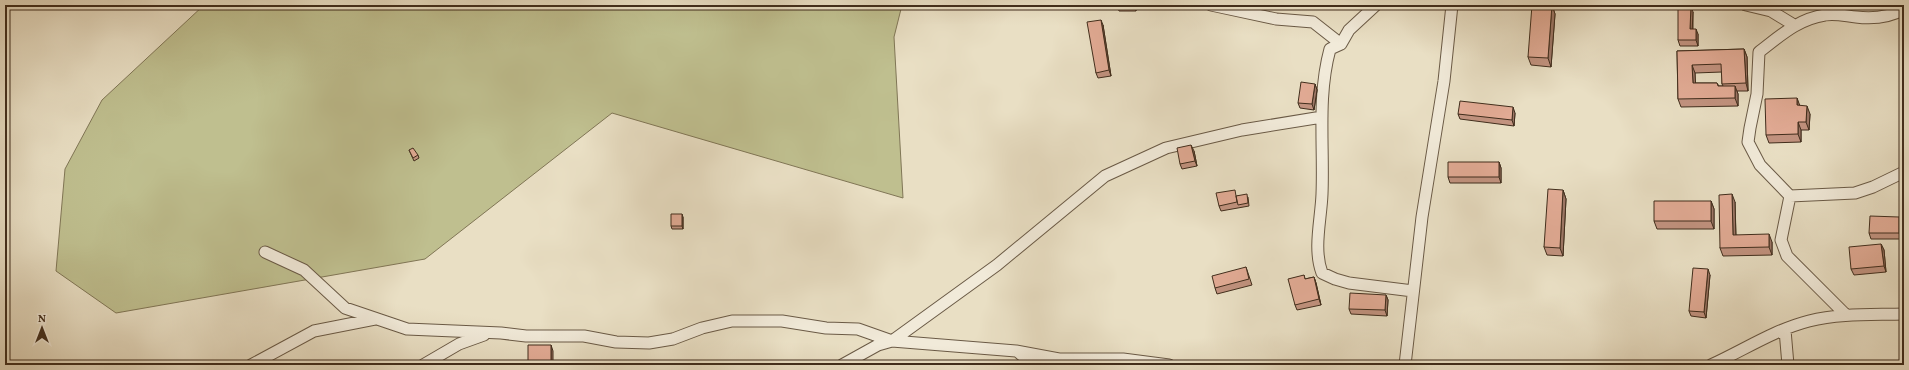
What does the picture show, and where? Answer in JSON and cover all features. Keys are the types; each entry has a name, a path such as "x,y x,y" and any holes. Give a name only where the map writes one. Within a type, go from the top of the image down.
{"street":[{"path":"1211,5 1276,19 1313,22 1341,44"},
{"path":"1376,5 1349,30 1341,44 1330,49 1324,71 1322,117 1322,194 1317,260 1322,273 1334,279 1413,291"},
{"path":"1405,365 1422,216 1444,81 1452,5"},
{"path":"1746,5 1752,5 1771,11 1794,25"},
{"path":"1904,9 1886,16 1869,18 1826,15 1794,25 1759,52 1757,94 1748,142 1760,165 1790,196 1855,193 1873,187 1904,172"},
{"path":"892,342 997,265 1105,176 1166,148 1242,130 1322,117"},
{"path":"1790,196 1781,240 1786,256 1846,315"},
{"path":"265,252 304,270 345,308 407,328 526,336 584,336 616,342 649,343 673,338 702,328 732,322 782,321 826,328 858,329 892,342"},
{"path":"1711,365 1785,330 1810,321 1846,315 1904,314"},
{"path":"251,365 314,331 378,319"},
{"path":"1785,330 1788,365"},
{"path":"423,365 459,344 488,334"},
{"path":"842,365 878,345 892,342 1016,351 1059,359 1123,359 1169,365"},
{"path":"1016,351 1026,356 1034,365"}],"green space":[{"path":"204,5 902,5 894,37 903,198 612,113 425,259 116,313 56,271 65,169 102,100"}],"building":[{"path":"1532,5 1552,5 1548,58 1528,57"},
{"path":"1678,6 1691,6 1690,29 1696,29 1696,40 1678,40"},
{"path":"1101,20 1109,70 1096,73 1087,22"},
{"path":"1744,49 1746,83 1722,84 1721,64 1692,65 1693,83 1717,83 1718,86 1735,86 1735,98 1678,99 1677,51"},
{"path":"1301,82 1315,84 1312,104 1298,103"},
{"path":"1797,98 1797,105 1807,106 1806,122 1798,122 1798,134 1766,135 1765,99"},
{"path":"1460,101 1513,107 1512,120 1458,114"},
{"path":"1191,145 1195,161 1180,164 1177,148"},
{"path":"413,148 418,155 413,158 409,150"},
{"path":"1448,162 1499,162 1499,177 1448,177"},
{"path":"1548,189 1563,190 1560,248 1544,247"},
{"path":"1235,190 1237,202 1219,206 1216,193"},
{"path":"1247,194 1248,203 1238,205 1236,196"},
{"path":"1732,194 1733,235 1769,234 1769,247 1720,248 1719,195"},
{"path":"1654,201 1711,201 1711,221 1654,221"},
{"path":"671,214 682,214 682,226 671,226"},
{"path":"1870,216 1899,217 1899,233 1869,233"},
{"path":"1881,244 1884,266 1851,269 1849,247"},
{"path":"1246,267 1249,279 1215,288 1212,276"},
{"path":"1693,268 1708,269 1704,312 1689,311"},
{"path":"1304,275 1305,279 1314,277 1319,299 1295,305 1288,279"},
{"path":"1350,293 1386,295 1385,310 1349,309"},
{"path":"528,345 551,345 551,365 528,365"}]}
